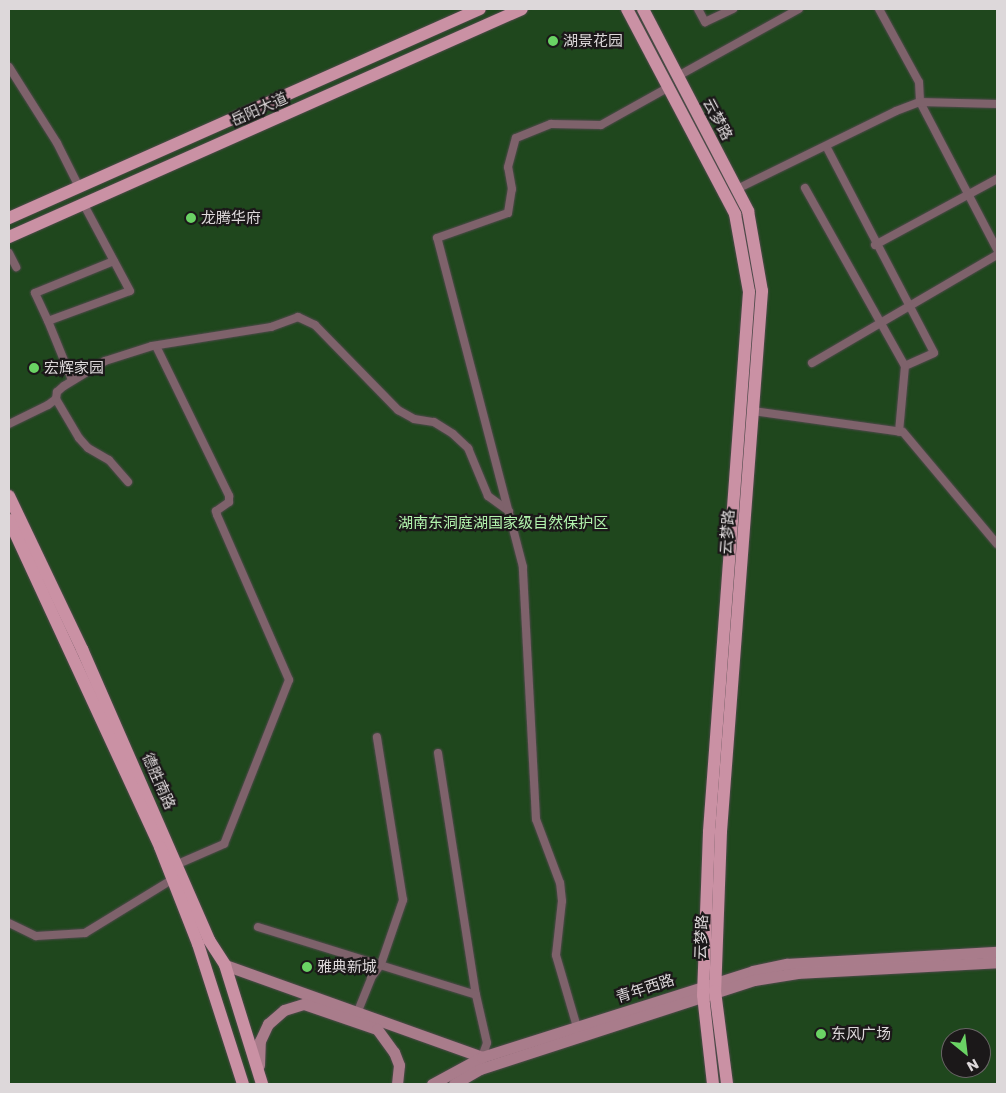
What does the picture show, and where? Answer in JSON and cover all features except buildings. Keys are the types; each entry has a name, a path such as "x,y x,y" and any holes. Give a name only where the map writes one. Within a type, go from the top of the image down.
{"main road":[{"name":"岳阳大道","path":"9,218 480,9"},
{"name":"岳阳大道","path":"9,237 522,9"},
{"path":"628,9 736,214 749,292 708,832 709,988 713,1084"},
{"name":"云梦路","path":"643,9 748,211 762,291 709,988 726,1084"},
{"name":"德胜南路","path":"9,496 82,650 178,864 209,940 226,965 261,1079"},
{"name":"德胜南路","path":"9,520 78,664 173,879 198,944 243,1084"},
{"name":"青年西路","path":"432,1084 482,1057 787,964 997,952"},
{"name":"青年西路","path":"454,1084 480,1069 709,988 798,973 997,962"},
{"path":"226,965 482,1057"},
{"path":"261,1079 258,1050 268,1024 284,1010 304,1004 378,1029 388,1039 397,1058 397,1084"},
{"path":"474,1084 480,1069"}],"street":[{"path":"698,9 705,22 733,9"},
{"path":"678,76 799,9"},
{"path":"879,9 918,82 920,102 997,249"},
{"path":"9,67 57,143 78,187"},
{"path":"578,1027 556,955 562,900 560,883 536,819 525,582 509,511 437,238 508,213 512,189 508,167 516,138 551,124 601,125 669,87"},
{"path":"737,190 920,102 997,104"},
{"path":"826,146 875,245 934,353 905,366"},
{"path":"875,245 997,179"},
{"path":"805,188 905,366 899,432"},
{"path":"48,321 130,291 84,205"},
{"path":"9,254 16,268"},
{"path":"812,364 908,305 997,255"},
{"path":"72,380 35,293 114,261"},
{"path":"28,288 72,380"},
{"path":"128,482 109,460 88,448 79,438 56,399 56,392 72,380 105,361 156,346 271,327 298,318 306,319 315,324 398,410 414,419 434,422 461,440 468,448 488,496 509,511"},
{"path":"156,346 229,496 229,502 216,511 217,515 289,680 229,838 218,849 178,864"},
{"path":"9,424 56,399"},
{"path":"753,411 903,432 997,544"},
{"path":"358,1011 371,978 381,964 403,900 377,737"},
{"path":"438,753 476,995 487,1043 482,1057"},
{"path":"9,923 36,936 85,933 173,879"},
{"path":"258,927 476,995"}],"green space":[{"name":"湖南东洞庭湖国家级自然保护区","path":"9,9 997,9 997,1084 9,1084"}],"place":[{"name":"湖景花园","path":"553,41"},
{"name":"龙腾华府","path":"191,218"},
{"name":"宏辉家园","path":"34,368"},
{"name":"雅典新城","path":"307,967"},
{"name":"东风广场","path":"821,1034"}]}
